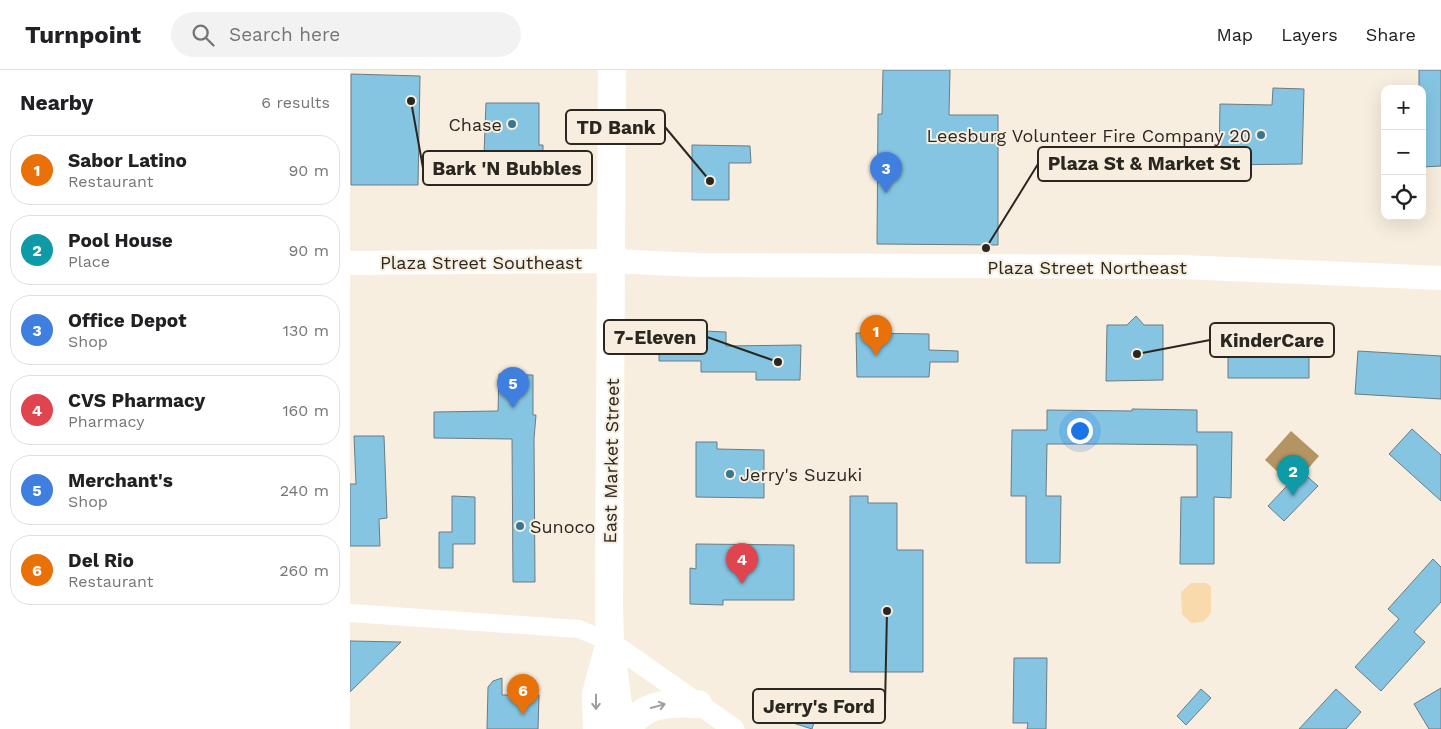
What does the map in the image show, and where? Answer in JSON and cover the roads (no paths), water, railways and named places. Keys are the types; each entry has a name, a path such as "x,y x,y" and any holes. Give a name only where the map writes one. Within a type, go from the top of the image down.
{"main road":[{"name":"East Market Street","path":"612,70 610,642 621,729"},
{"name":"Plaza Street Southeast","path":"350,263 612,261"},
{"name":"Plaza Street Northeast","path":"612,261 697,265 1239,268 1441,278"},
{"name":"East Market Street","path":"597,729 596,694 610,642"},
{"path":"627,729 651,707 662,704 698,704"}],"street":[{"path":"350,613 579,629 610,642 734,729"}],"place":[{"name":"Bark 'N Bubbles","path":"411,101"},
{"name":"Chase","path":"512,124"},
{"name":"Leesburg Volunteer Fire Company 20","path":"1261,135"},
{"name":"TD Bank","path":"710,181"},
{"name":"Office Depot","path":"886,193"},
{"name":"Plaza St & Market St","path":"986,248"},
{"name":"KinderCare","path":"1137,354"},
{"name":"Sabor Latino","path":"876,356"},
{"name":"7-Eleven","path":"778,362"},
{"name":"Merchant's","path":"513,408"},
{"name":"Jerry's Suzuki","path":"730,474"},
{"name":"Pool House","path":"1293,496"},
{"name":"Sunoco","path":"520,526"},
{"name":"CVS Pharmacy","path":"742,584"},
{"name":"Jerry's Ford","path":"887,611"},
{"name":"Del Rio","path":"523,715"}]}
